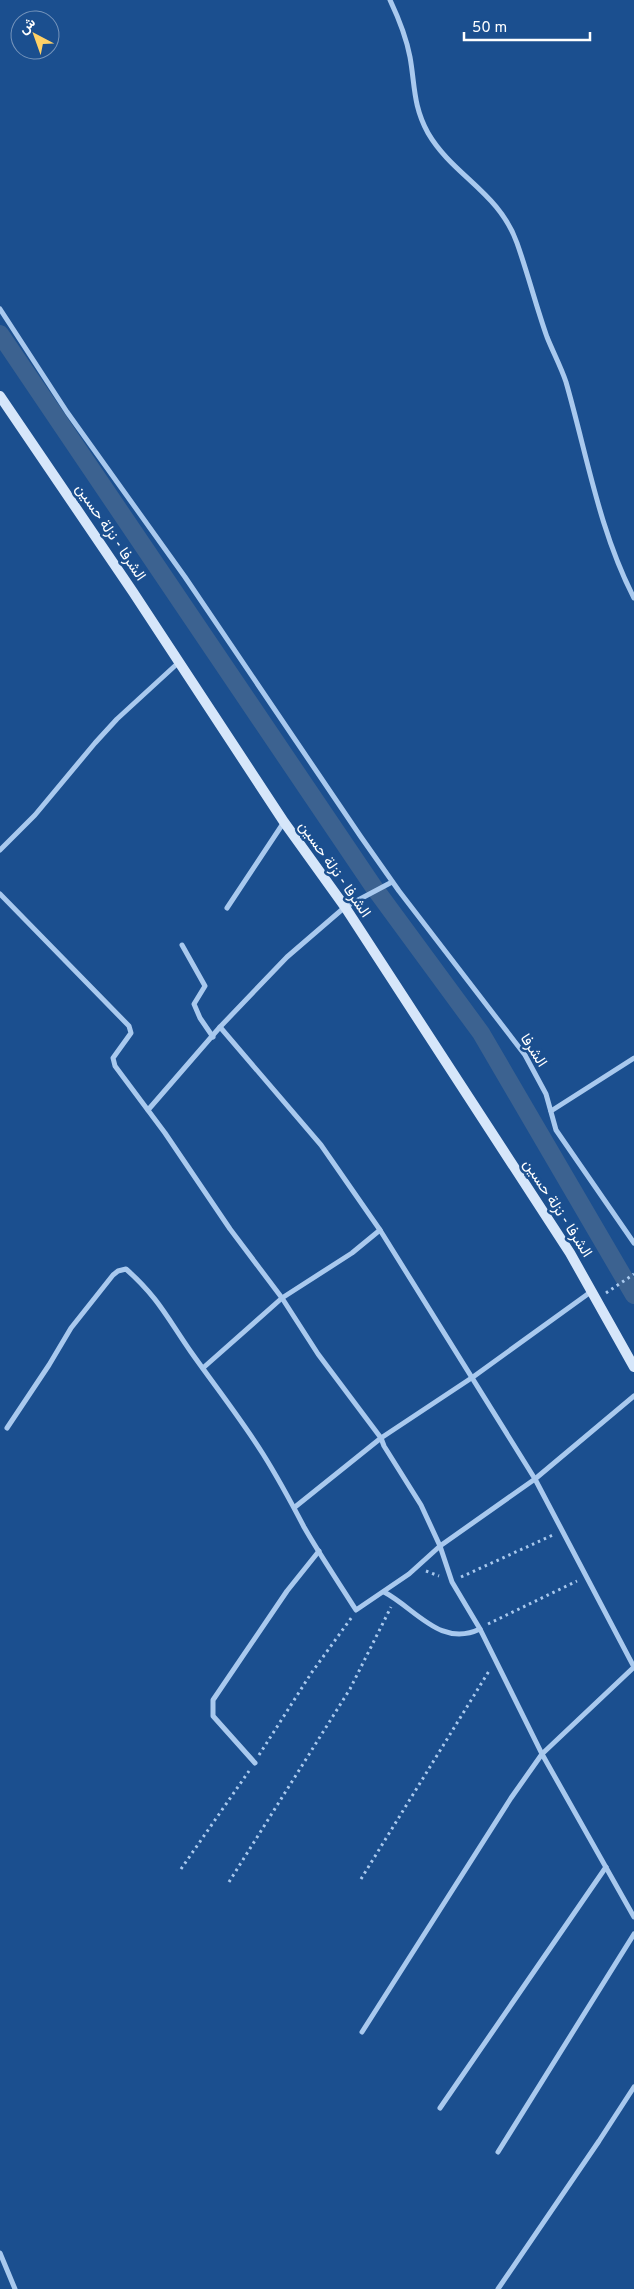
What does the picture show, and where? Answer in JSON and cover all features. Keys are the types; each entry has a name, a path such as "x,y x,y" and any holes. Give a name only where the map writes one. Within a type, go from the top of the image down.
{"street":[{"path":"390,0 402,26 410,58 414,98 419,116 442,154 475,183 494,204 510,228 517,243 547,336 566,380 594,494 612,550 634,598"},
{"name":"الشرفا","path":"0,309 67,412 184,577 392,882 517,1045 546,1094 552,1121 562,1140 634,1243"},
{"name":"الشرفا - نزلة حسين","path":"0,396 133,592 284,822 345,907 592,1291 634,1367"},
{"path":"0,850 35,815 117,719 178,663"},
{"path":"227,908 284,822"},
{"path":"148,1110 220,1027 287,958 345,907 364,899 392,882"},
{"path":"0,894 130,1026 131,1033 113,1058 113,1062 216,1206 230,1229 282,1298 318,1354 381,1438 384,1446 421,1505 440,1546 452,1582 480,1628 542,1754 634,1917"},
{"path":"182,945 205,986 205,990 194,1004 200,1018 213,1037"},
{"path":"220,1027 321,1145 380,1230 535,1479 634,1667 542,1754 511,1798 362,2032"},
{"path":"551,1111 634,1058"},
{"path":"202,1368 282,1298 352,1253 380,1230"},
{"path":"7,1428 71,1328 106,1282 122,1269 126,1269 154,1296 262,1453 356,1610 417,1567 440,1546 535,1479 634,1396"},
{"path":"295,1507 381,1438 473,1377 592,1291"},
{"path":"255,1762 213,1716 213,1700 287,1592 320,1552"},
{"path":"384,1592 395,1598 435,1629 448,1633 463,1633 480,1628"},
{"path":"440,2108 606,1867"},
{"path":"498,2152 634,1934"},
{"path":"498,2289 605,2133 634,2087"},
{"path":"0,2253 15,2289"}],"path":[{"path":"618,1285 634,1274"},
{"path":"417,1567 452,1582 562,1530"},
{"path":"480,1628 586,1576"},
{"path":"229,1882 350,1689 395,1598"},
{"path":"181,1869 255,1762 312,1672 356,1610"},
{"path":"361,1878 495,1660"}],"waterway":[{"path":"0,334 373,886 481,1033 634,1295"}]}
